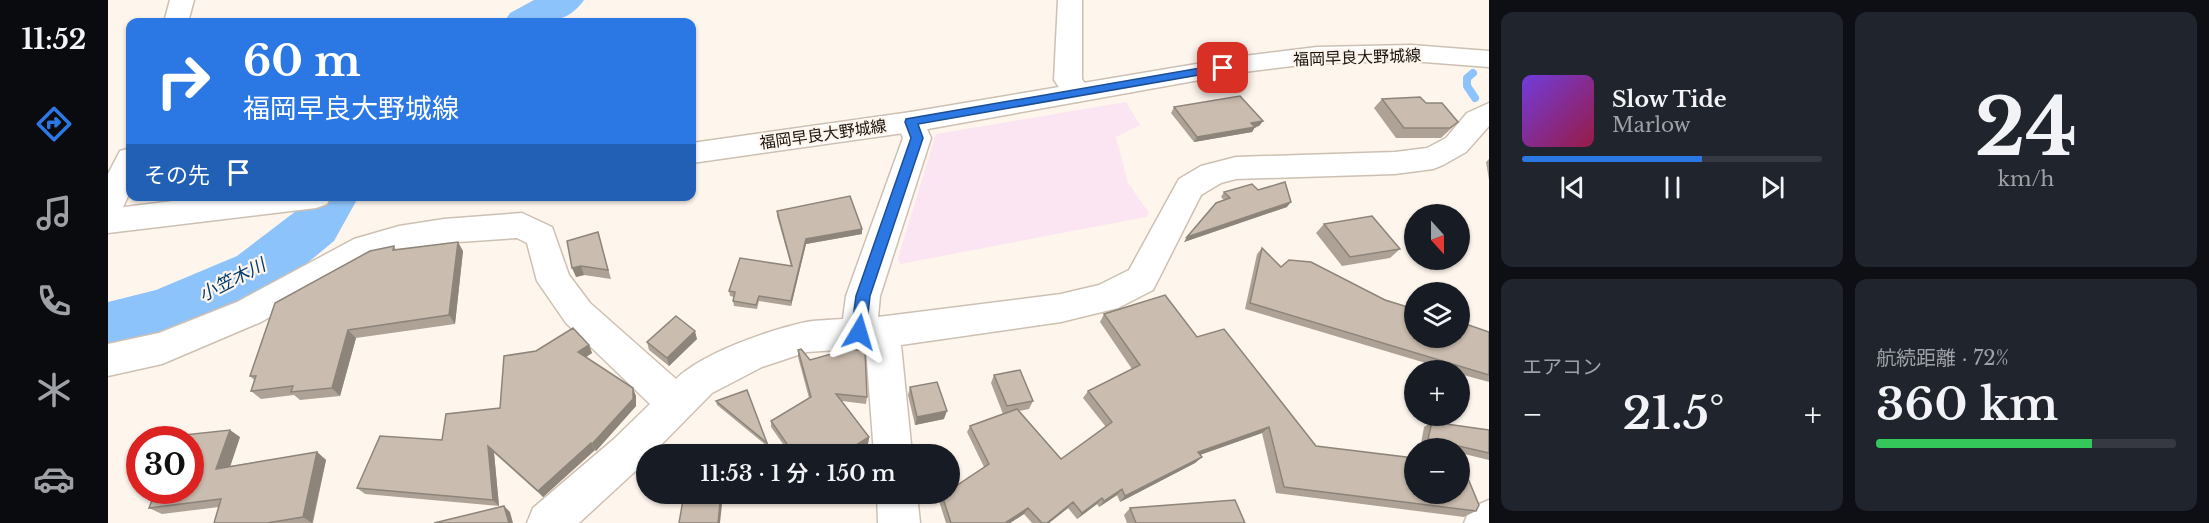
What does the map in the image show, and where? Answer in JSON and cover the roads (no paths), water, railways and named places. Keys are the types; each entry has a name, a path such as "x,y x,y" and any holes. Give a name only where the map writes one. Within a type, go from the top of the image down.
{"street":[{"path":"177,18 182,0"},
{"path":"1070,0 1068,80 1077,93"},
{"name":"福岡早良大野城線","path":"696,152 910,122 1244,64 1317,55 1411,53 1489,59"},
{"path":"548,523 628,452 699,381 752,354 807,337 870,332 1061,308 1106,298 1141,280 1191,187 1212,174 1236,168 1395,163 1433,158 1456,145 1477,120 1489,113"},
{"path":"891,444 863,296 917,138 910,122"},
{"path":"108,208 126,168"},
{"path":"108,221 274,201"},
{"path":"108,360 162,348 249,312 366,248 444,231 522,225 541,236 554,281 578,313 677,404"},
{"path":"898,504 899,523"}],"waterway":[{"name":"小笠木川","path":"532,18 564,0"},
{"path":"1473,73 1467,78 1467,86 1475,98"},
{"name":"小笠木川","path":"108,327 164,313 257,272 315,226 330,201"}]}
